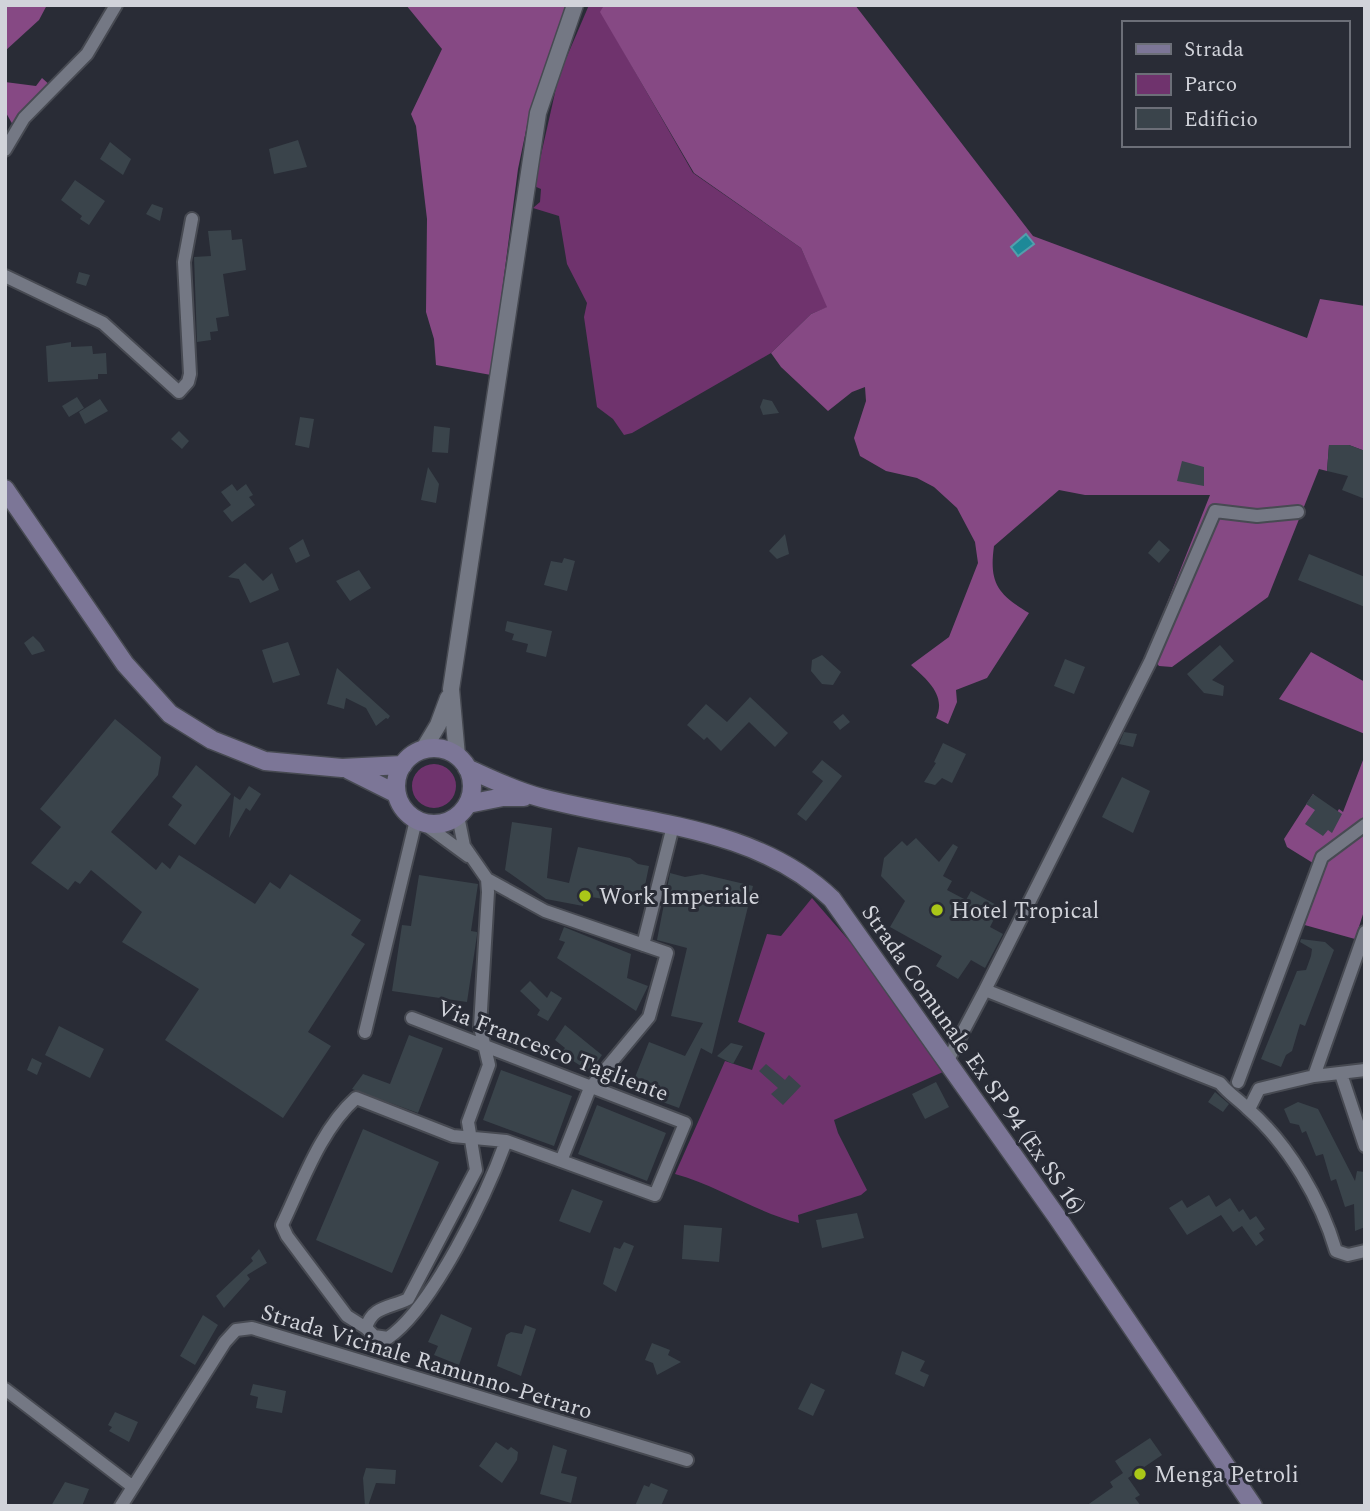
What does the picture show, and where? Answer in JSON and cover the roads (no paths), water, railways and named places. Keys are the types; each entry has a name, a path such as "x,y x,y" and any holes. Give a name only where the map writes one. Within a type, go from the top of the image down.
{"main road":[{"path":"5,489 125,664 170,714 212,740 265,761 342,768 403,765"},
{"path":"423,750 446,751 462,762 472,792 463,810 447,822 419,821 401,804 396,784 403,765 423,750"},
{"name":"Strada Comunale Ex SP 94 (Ex SS 16)","path":"462,762 541,797 708,833 767,855 809,878 832,899 1057,1217 1253,1506"},
{"path":"342,768 376,781 397,794"},
{"name":"Strada Comunale Ex SP 94 (Ex SS 16)","path":"463,810 503,797 541,797"}],"street":[{"path":"5,150 24,118 87,54 116,5"},
{"path":"423,750 438,725 451,689 538,113 575,5"},
{"path":"5,276 103,323 178,392 188,382 190,374 184,262 192,219"},
{"path":"947,1062 1150,662 1215,511 1257,516 1298,513"},
{"path":"451,689 462,762"},
{"path":"463,810 464,846 487,879 545,911 667,953 649,1017 590,1088 561,1161 506,1142 453,1136 356,1098 347,1106 317,1153 282,1225 287,1236 347,1316 374,1336 388,1338 398,1331 422,1300 493,1177 506,1142"},
{"path":"365,1032 419,821 477,862"},
{"path":"1238,1082 1322,857 1365,825"},
{"path":"643,945 673,826"},
{"path":"366,1328 368,1318 378,1308 393,1306 408,1299 476,1170 468,1122 489,1065 480,1027 487,879"},
{"path":"1314,1076 1365,932"},
{"path":"985,990 1220,1083 1249,1109 1301,1172 1326,1219 1336,1251 1348,1255 1365,1251"},
{"name":"Via Francesco Tagliente","path":"412,1018 685,1123 655,1195 561,1161"},
{"path":"1220,1083 1238,1082 1259,1089 1314,1076 1365,1070"},
{"path":"1340,1074 1365,1146"},
{"path":"1249,1109 1259,1089"},
{"name":"Strada Vicinale Ramunno-Petraro","path":"121,1506 225,1342 236,1330 252,1328 687,1460"},
{"path":"5,1389 133,1486"}],"water":[{"path":"1026,234 1034,244 1018,256 1011,247"}],"place":[{"name":"Work Imperiale","path":"585,896"},
{"name":"Hotel Tropical","path":"937,910"},
{"name":"Menga Petroli","path":"1140,1474"}]}
